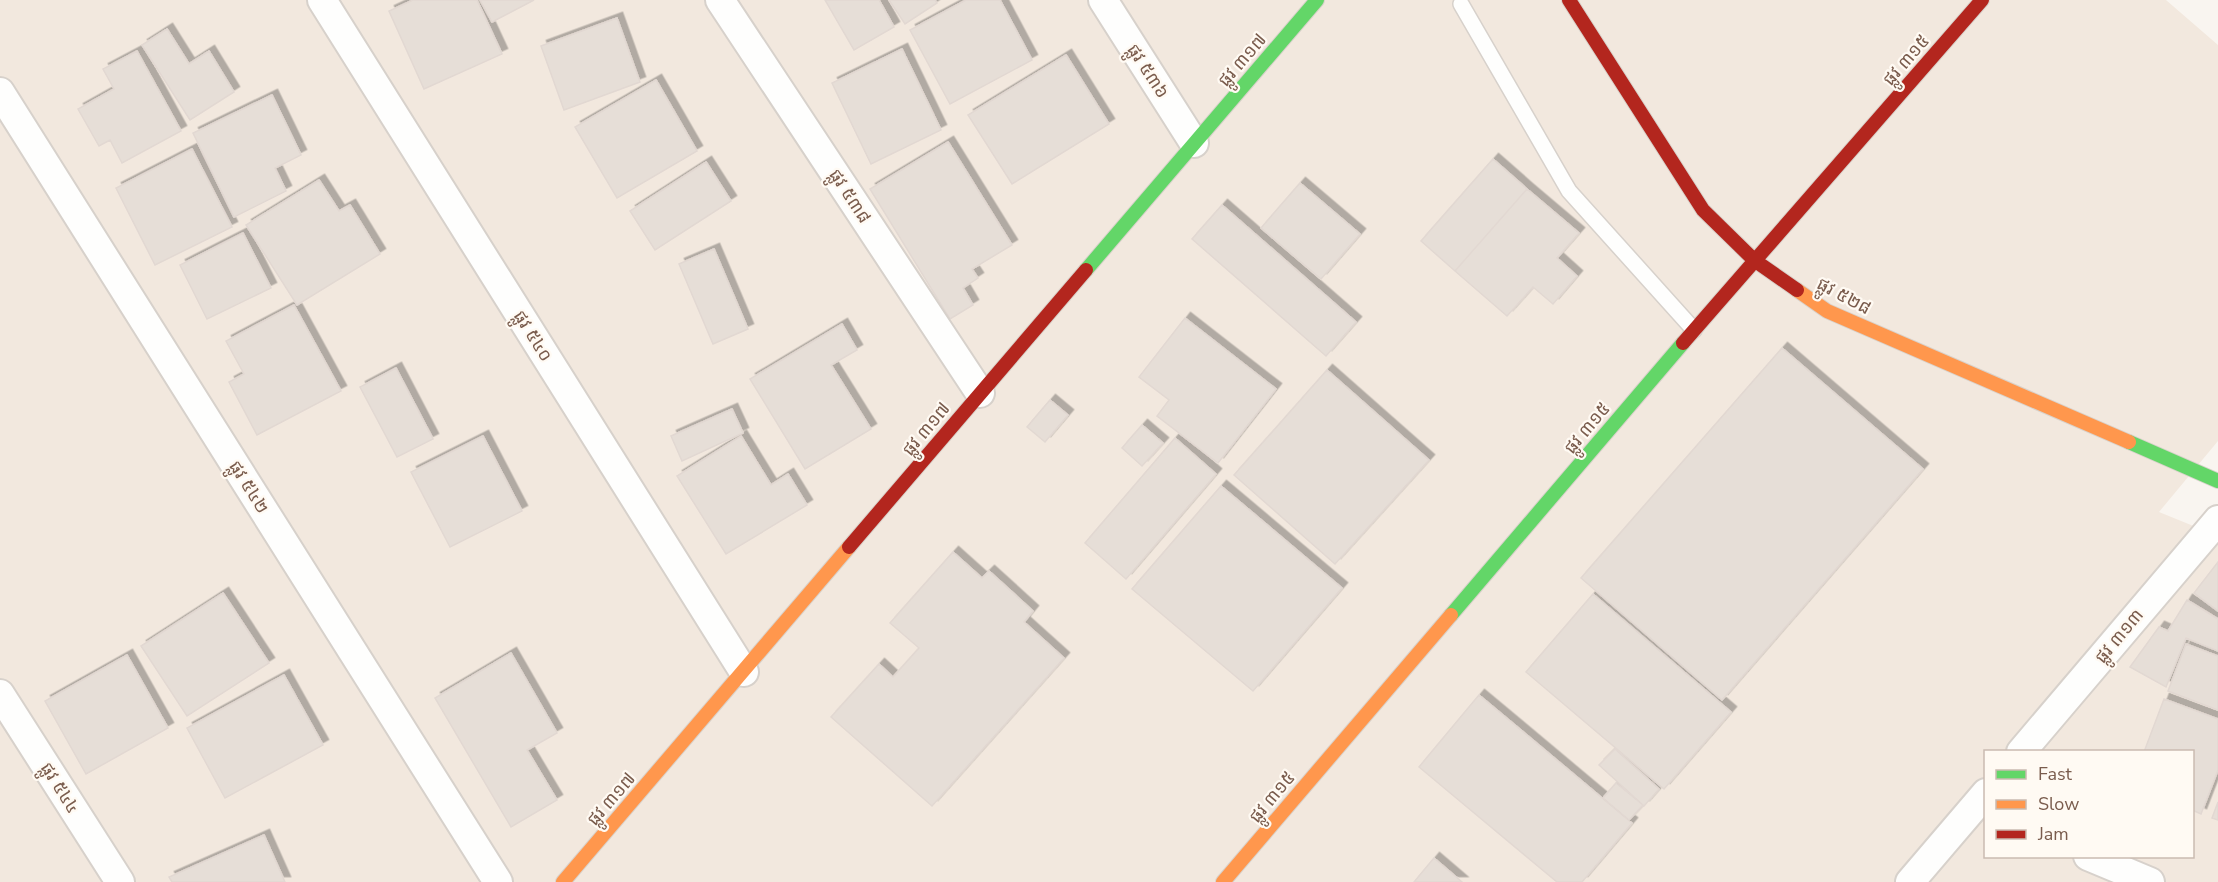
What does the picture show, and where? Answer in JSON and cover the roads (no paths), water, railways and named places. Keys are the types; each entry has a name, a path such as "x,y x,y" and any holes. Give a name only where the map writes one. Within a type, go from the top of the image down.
{"street":[{"name":"ផ្លូវ ៥៤០","path":"321,0 744,672"},
{"name":"ផ្លូវ ៥៣៨","path":"720,0 980,393"},
{"name":"ផ្លូវ ៥៣៦","path":"1103,0 1194,143"},
{"name":"ផ្លូវ ៣១៧","path":"563,882 1317,0"},
{"name":"ផ្លូវ ៥២៨","path":"1569,0 1703,210 1754,260 1827,311 2218,481"},
{"name":"ផ្លូវ ៣១៥","path":"1223,882 1754,260 1982,0"},
{"name":"ផ្លូវ ៥៤២","path":"0,92 498,882"},
{"name":"ផ្លូវ ៣១៣","path":"2023,750 2218,520"},
{"name":"ផ្លូវ ៥៤៤","path":"0,694 120,882"},
{"path":"1910,882 1981,805"},
{"path":"2093,858 2150,882"}],"lane":[{"path":"1461,4 1569,192 1694,330"}]}
